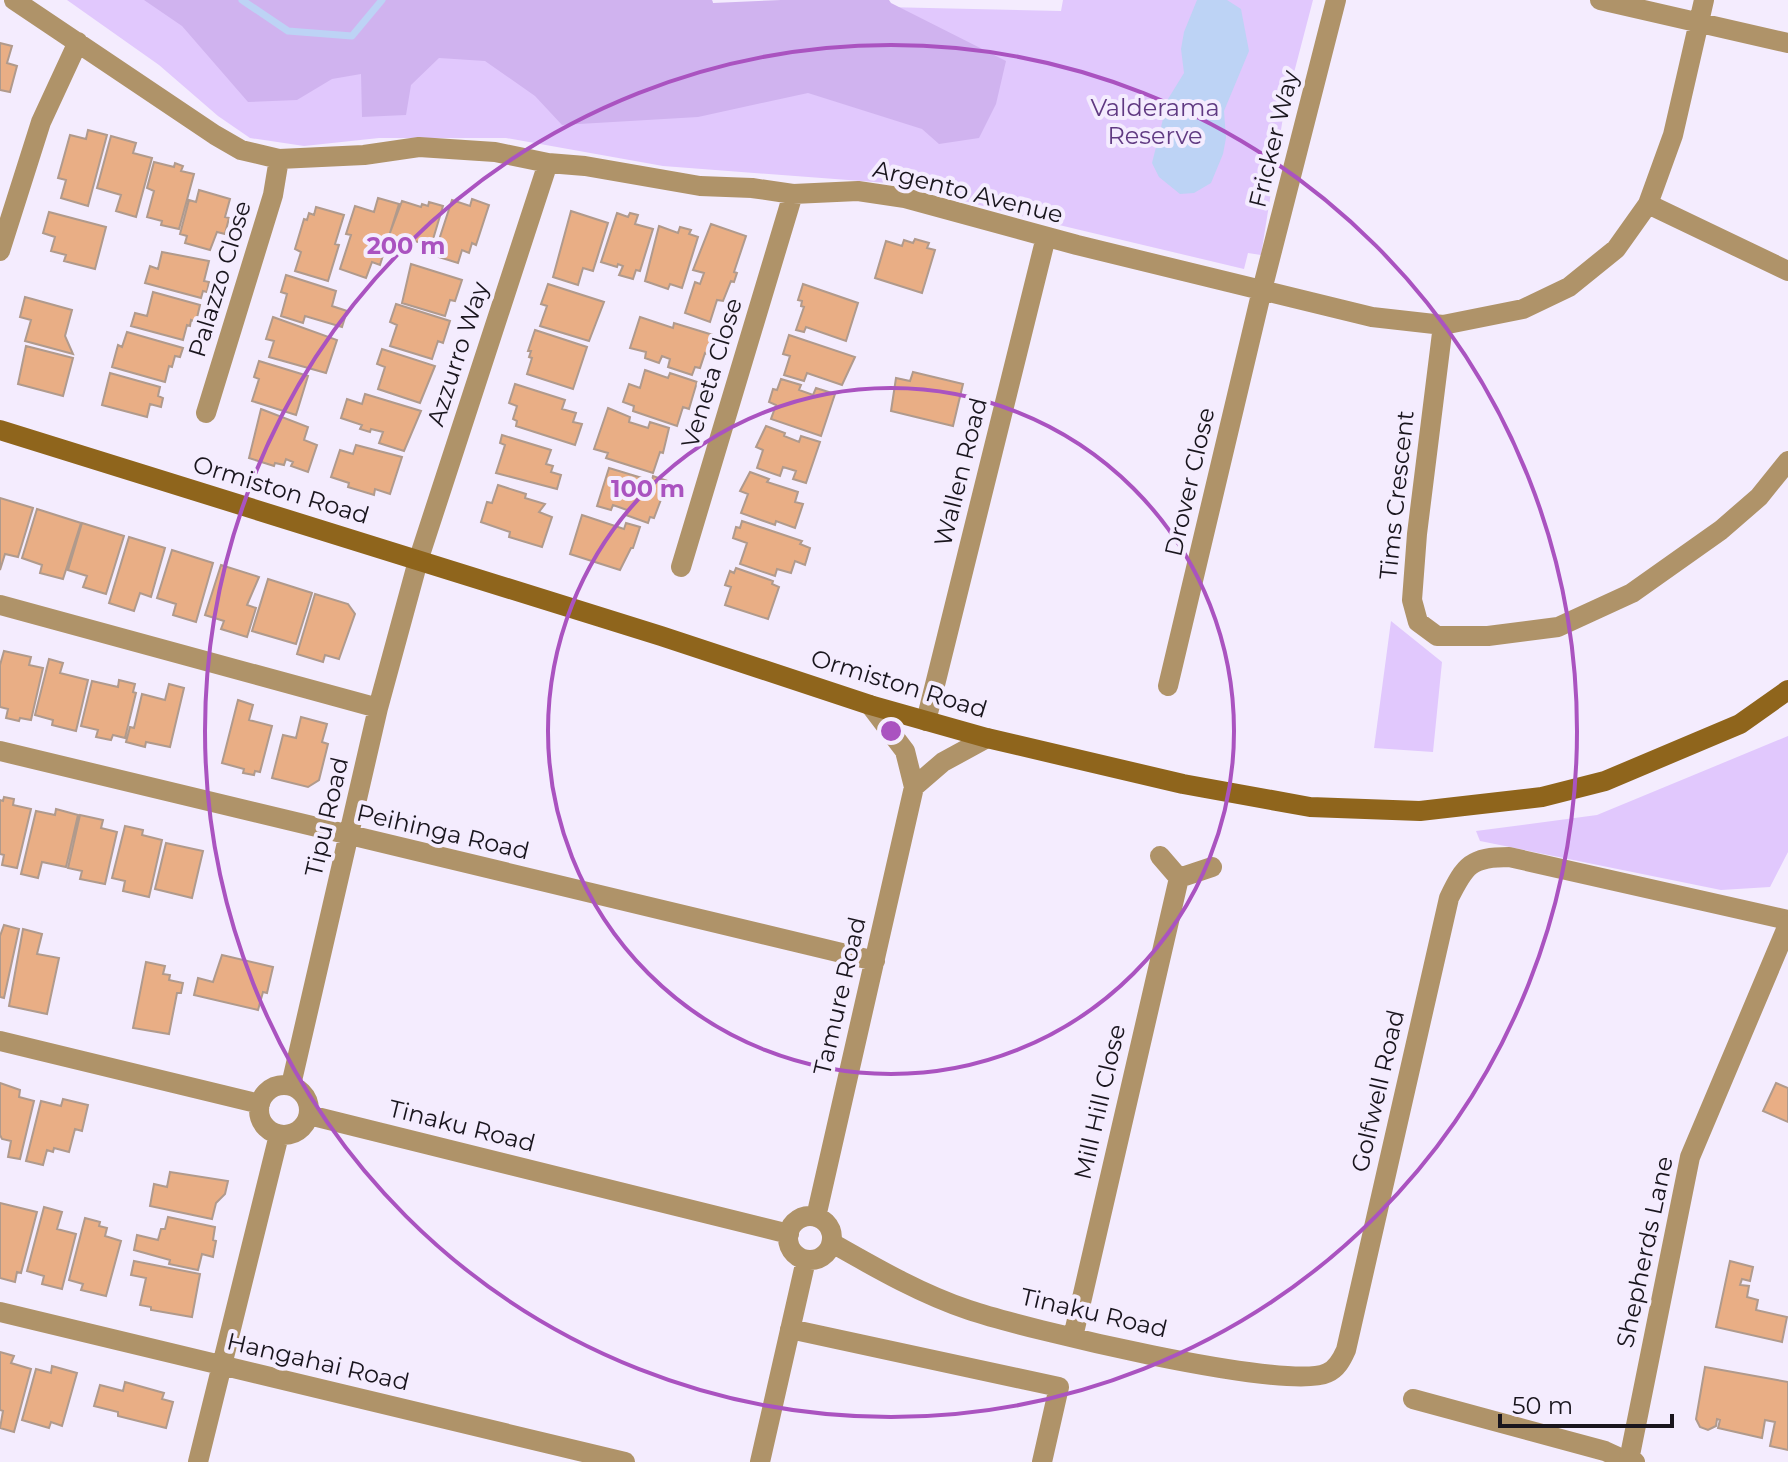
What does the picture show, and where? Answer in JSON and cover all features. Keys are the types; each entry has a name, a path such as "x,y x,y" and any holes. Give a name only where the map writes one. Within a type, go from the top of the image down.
{"main road":[{"name":"Ormiston Road","path":"0,430 661,636 870,705 987,738 1183,784 1310,807 1420,811 1512,802 1605,781 1740,724 1788,690"}],"street":[{"name":"Argento Avenue","path":"14,0 215,135 241,150 279,159 364,155 419,147 495,152 700,186 752,188 793,194 858,191 905,198 1046,237 1372,317 1443,325 1523,309 1569,287 1616,249 1648,204 1673,135 1704,0"},
{"name":"Fricker Way","path":"1262,290 1336,0"},
{"path":"1600,0 1788,43"},
{"path":"0,251 41,122 78,42"},
{"name":"Palazzo Close","path":"206,413 273,195 279,159"},
{"name":"Azzurro Way","path":"418,561 548,163"},
{"name":"Veneta Close","path":"681,567 793,194"},
{"path":"1648,204 1788,271"},
{"name":"Wallen Road","path":"926,721 1046,237"},
{"name":"Drover Close","path":"1168,686 1262,290"},
{"name":"Tims Crescent","path":"1443,325 1417,534 1412,600 1418,622 1437,636 1488,636 1558,627 1632,593 1721,530 1759,497 1788,461"},
{"name":"Tipu Road","path":"291,1085 378,708 418,561"},
{"path":"0,605 378,708"},
{"name":"Tamure Road","path":"816,1217 914,787 905,751 870,705"},
{"path":"914,787 943,762 987,738"},
{"name":"Peihinga Road","path":"0,751 875,961"},
{"path":"1160,856 1179,878 1212,867"},
{"name":"Golfwell Road","path":"1346,1350 1449,898 1460,876 1471,864 1484,857 1509,857 1788,923"},
{"name":"Mill Hill Close","path":"1073,1337 1179,878"},
{"name":"Shepherds Lane","path":"1631,1461 1690,1157 1788,923"},
{"path":"0,1041 260,1104"},
{"path":"291,1085 304,1093 310,1107 309,1115 302,1128 279,1135 265,1127 261,1120 260,1104 263,1096 275,1086 291,1085"},
{"name":"Tinaku Road","path":"309,1115 789,1234"},
{"path":"198,1462 279,1135"},
{"path":"816,1217 827,1224 833,1237 829,1250 819,1259 806,1260 799,1258 790,1247 789,1234 791,1227 802,1218 816,1217"},
{"name":"Tinaku Road","path":"832,1243 900,1281 969,1310 1073,1337 1242,1373 1310,1377 1328,1373 1340,1364 1346,1350"},
{"path":"760,1462 806,1260"},
{"name":"Hangahai Road","path":"0,1312 625,1462"},
{"path":"790,1329 1059,1387 1042,1462"},
{"path":"1413,1399 1605,1451 1631,1461"}],"green space":[{"name":"Valderama Reserve","path":"67,0 712,0 713,3 1061,11 1063,0 1313,0 1284,111 1261,255 1248,253 1244,269 901,184 663,166 506,138 379,138 304,146 250,138 218,116 159,65"},
{"path":"1391,621 1442,662 1433,752 1374,748"},
{"path":"1788,736 1788,852 1770,887 1721,890 1480,841 1476,831 1597,815"}],"shaded area":[{"path":"144,0 712,0 713,3 889,0 1006,61 996,104 979,138 939,144 922,129 808,93 698,117 562,125 535,96 485,61 439,58 411,85 406,115 362,117 361,74 332,79 297,100 248,102 182,26"}],"water":[{"path":"1197,0 1227,0 1241,9 1249,51 1224,111 1226,138 1211,183 1194,193 1180,194 1159,177 1152,163 1168,99 1184,73 1181,49 1184,32"}],"building":[{"path":"0,43 12,46 7,63 17,66 10,92 0,90"},
{"path":"88,130 107,135 88,206 61,198 66,180 58,178 70,135 86,139"},
{"path":"111,136 136,143 133,153 152,158 136,217 116,211 121,195 97,188"},
{"path":"154,162 174,167 175,163 183,166 181,171 194,174 179,229 161,225 162,221 147,217 154,191 147,188"},
{"path":"199,190 230,199 225,217 229,218 225,234 217,232 210,250 185,243 187,236 180,234 189,200 196,202"},
{"path":"378,198 399,204 380,265 372,262 366,278 340,269 351,235 346,234 355,206 374,212"},
{"path":"472,199 489,205 476,245 472,243 469,253 462,250 458,263 439,257 443,244 438,243 452,200 470,206"},
{"path":"402,201 421,207 422,204 428,206 429,202 443,206 431,246 415,241 414,246 388,238"},
{"path":"316,207 344,215 328,281 295,271 301,252 295,249 304,219 307,220 309,213 314,215"},
{"path":"571,211 608,223 593,271 583,268 578,285 553,277"},
{"path":"49,212 106,227 95,269 64,261 66,255 51,251 55,237 43,233"},
{"path":"617,213 628,217 630,213 638,215 635,224 653,229 640,271 636,270 633,279 619,275 623,266 601,262"},
{"path":"711,224 746,236 734,272 737,273 734,282 731,281 723,301 717,300 710,322 685,313 695,282 700,284 704,273 693,270"},
{"path":"659,226 678,233 680,227 691,230 689,234 698,237 682,288 670,284 668,289 645,281"},
{"path":"915,239 929,243 927,248 935,250 922,293 875,278 886,241 902,246 904,240 913,243"},
{"path":"162,252 209,261 204,281 209,282 207,292 203,291 201,298 145,283 150,266 158,269"},
{"path":"411,264 462,280 455,301 450,300 445,316 402,303"},
{"path":"286,275 336,291 332,306 347,311 342,327 305,316 303,323 281,316 287,294 281,292"},
{"path":"548,284 604,302 589,341 540,326 547,306 541,304"},
{"path":"803,284 858,303 846,341 806,327 804,332 796,330 804,307 798,300"},
{"path":"153,292 200,305 196,322 191,320 190,326 187,325 183,340 131,326 135,313 147,316"},
{"path":"25,297 72,310 65,336 73,354 25,341 31,320 20,317"},
{"path":"396,304 450,321 443,343 438,341 432,359 390,346 397,325 390,322"},
{"path":"273,317 337,340 326,373 269,357 274,341 266,339"},
{"path":"640,317 673,328 674,323 713,335 700,368 695,367 692,375 668,367 670,359 662,356 659,363 645,358 646,352 630,348"},
{"path":"535,330 587,347 573,389 527,374 532,358 529,357 531,351 528,351"},
{"path":"127,332 183,348 180,357 175,356 172,367 169,366 165,382 112,367 118,345 122,347"},
{"path":"789,335 855,357 842,385 807,373 804,381 784,375 790,356 783,354"},
{"path":"26,346 73,358 63,396 18,384"},
{"path":"382,349 435,366 420,403 378,389 385,367 377,364"},
{"path":"259,361 308,376 296,415 252,401 259,379 254,377"},
{"path":"645,370 668,378 670,373 697,382 689,409 683,407 677,426 633,411 634,406 623,402 629,384 640,388"},
{"path":"913,372 963,384 953,426 891,411 896,378 910,381"},
{"path":"110,373 160,387 158,396 163,398 161,407 150,404 147,417 102,405"},
{"path":"781,379 801,385 799,390 813,395 816,388 835,394 821,436 771,419 776,405 769,402 773,389 777,390"},
{"path":"515,384 565,400 562,409 576,413 573,422 582,424 575,445 516,426 517,421 513,419 517,406 509,403"},
{"path":"365,394 421,411 404,451 379,443 383,432 360,429 362,425 341,418 347,399 362,404"},
{"path":"608,408 630,417 629,422 648,428 650,422 669,428 663,453 660,452 653,473 606,458 608,453 594,449"},
{"path":"261,409 308,427 304,440 317,445 308,472 291,466 293,462 286,459 284,465 275,463 274,466 249,458"},
{"path":"766,426 799,442 801,436 820,442 806,483 793,479 796,471 783,467 780,476 757,468 763,450 756,447"},
{"path":"502,435 551,450 546,464 553,466 551,472 561,475 557,489 496,473 505,445 500,443"},
{"path":"356,445 402,457 390,494 375,489 374,495 348,487 349,483 331,477 340,450 353,454"},
{"path":"609,468 652,481 653,476 668,481 654,518 650,517 648,523 626,515 627,510 613,505 611,510 597,506"},
{"path":"750,472 769,479 767,482 798,492 795,502 803,504 795,528 776,521 775,525 741,513 748,494 740,491"},
{"path":"498,485 545,504 539,512 552,517 542,547 509,537 510,532 481,522 487,502 492,503"},
{"path":"0,498 33,508 18,557 5,554 0,570"},
{"path":"37,509 81,523 63,579 40,573 42,565 22,558"},
{"path":"582,515 624,529 626,523 640,527 633,548 620,570 570,554"},
{"path":"742,521 802,541 800,544 810,548 805,565 795,561 791,573 777,569 775,576 740,564 747,543 733,538 736,527 740,528"},
{"path":"82,523 124,536 106,594 83,587 87,576 68,570"},
{"path":"129,537 165,548 151,597 140,593 134,611 109,603"},
{"path":"172,550 213,563 196,622 173,615 176,604 157,598"},
{"path":"221,565 259,577 247,605 256,608 247,637 221,629 224,621 205,615"},
{"path":"736,568 773,581 772,584 779,587 768,619 725,605 731,587 725,585 730,571 734,573"},
{"path":"268,579 312,593 296,644 252,631"},
{"path":"315,594 348,604 355,614 339,659 325,655 323,662 297,654"},
{"path":"4,651 31,657 29,665 43,668 31,720 6,718 8,709 0,707 0,665"},
{"path":"49,659 63,663 60,673 88,680 76,731 52,725 53,720 35,715"},
{"path":"119,680 135,684 133,692 136,693 125,738 113,735 111,740 96,737 98,730 81,726 92,681 118,687"},
{"path":"169,684 184,688 170,747 146,742 145,747 126,742 130,727 134,728 142,694 165,700"},
{"path":"238,700 253,705 249,720 272,726 260,772 255,771 254,775 222,763"},
{"path":"301,717 327,724 322,742 328,744 319,780 308,787 272,778 283,735 296,738"},
{"path":"4,797 14,799 13,805 31,809 17,868 2,865 0,800 3,801"},
{"path":"56,809 78,815 66,867 42,862 38,878 21,874 36,811 55,815"},
{"path":"80,815 103,820 101,828 117,832 105,884 80,879 82,871 68,868"},
{"path":"125,826 143,830 142,835 162,840 149,897 123,891 125,881 112,878"},
{"path":"166,843 203,851 192,898 155,889"},
{"path":"4,925 19,929 4,998 0,997 0,936"},
{"path":"23,929 42,934 37,954 59,958 47,1014 9,1006"},
{"path":"222,955 273,967 267,993 263,992 258,1010 194,995 198,978 213,982"},
{"path":"146,962 165,966 163,974 170,975 169,980 183,983 181,993 177,993 169,1034 133,1028"},
{"path":"0,1083 20,1090 19,1097 34,1101 20,1159 8,1157 11,1141 2,1139 0,1135"},
{"path":"1776,1083 1788,1088 1788,1122 1763,1111"},
{"path":"63,1099 88,1105 82,1131 75,1129 69,1152 54,1148 53,1152 47,1150 43,1165 26,1161 41,1101 61,1106"},
{"path":"170,1172 228,1181 225,1194 216,1203 212,1219 150,1206 154,1184 167,1187"},
{"path":"0,1203 37,1212 21,1273 17,1272 15,1282 0,1278"},
{"path":"44,1207 62,1212 57,1229 76,1234 62,1289 42,1284 44,1276 27,1271"},
{"path":"168,1217 215,1227 213,1257 202,1254 198,1270 169,1264 170,1260 134,1250 137,1235 158,1240"},
{"path":"85,1218 100,1222 99,1226 107,1228 105,1236 121,1241 106,1296 81,1290 83,1284 69,1280"},
{"path":"134,1261 200,1274 192,1317 140,1305 146,1278 131,1275"},
{"path":"1730,1261 1753,1267 1750,1281 1742,1279 1740,1285 1749,1286 1747,1297 1758,1300 1756,1310 1787,1317 1782,1342 1716,1327"},
{"path":"0,1352 14,1356 11,1363 31,1369 14,1432 0,1428 3,1411 0,1410"},
{"path":"52,1366 77,1373 62,1426 51,1422 49,1428 22,1420 36,1369 51,1373"},
{"path":"1705,1367 1788,1382 1788,1450 1770,1446 1775,1422 1765,1420 1762,1438 1718,1428 1720,1420 1717,1419 1716,1426 1708,1430 1700,1427 1696,1419"},
{"path":"125,1382 164,1393 162,1399 173,1402 166,1428 118,1416 118,1412 94,1406 100,1385 123,1391"}],"waterway":[{"path":"242,0 288,31 352,36 382,0"}]}
